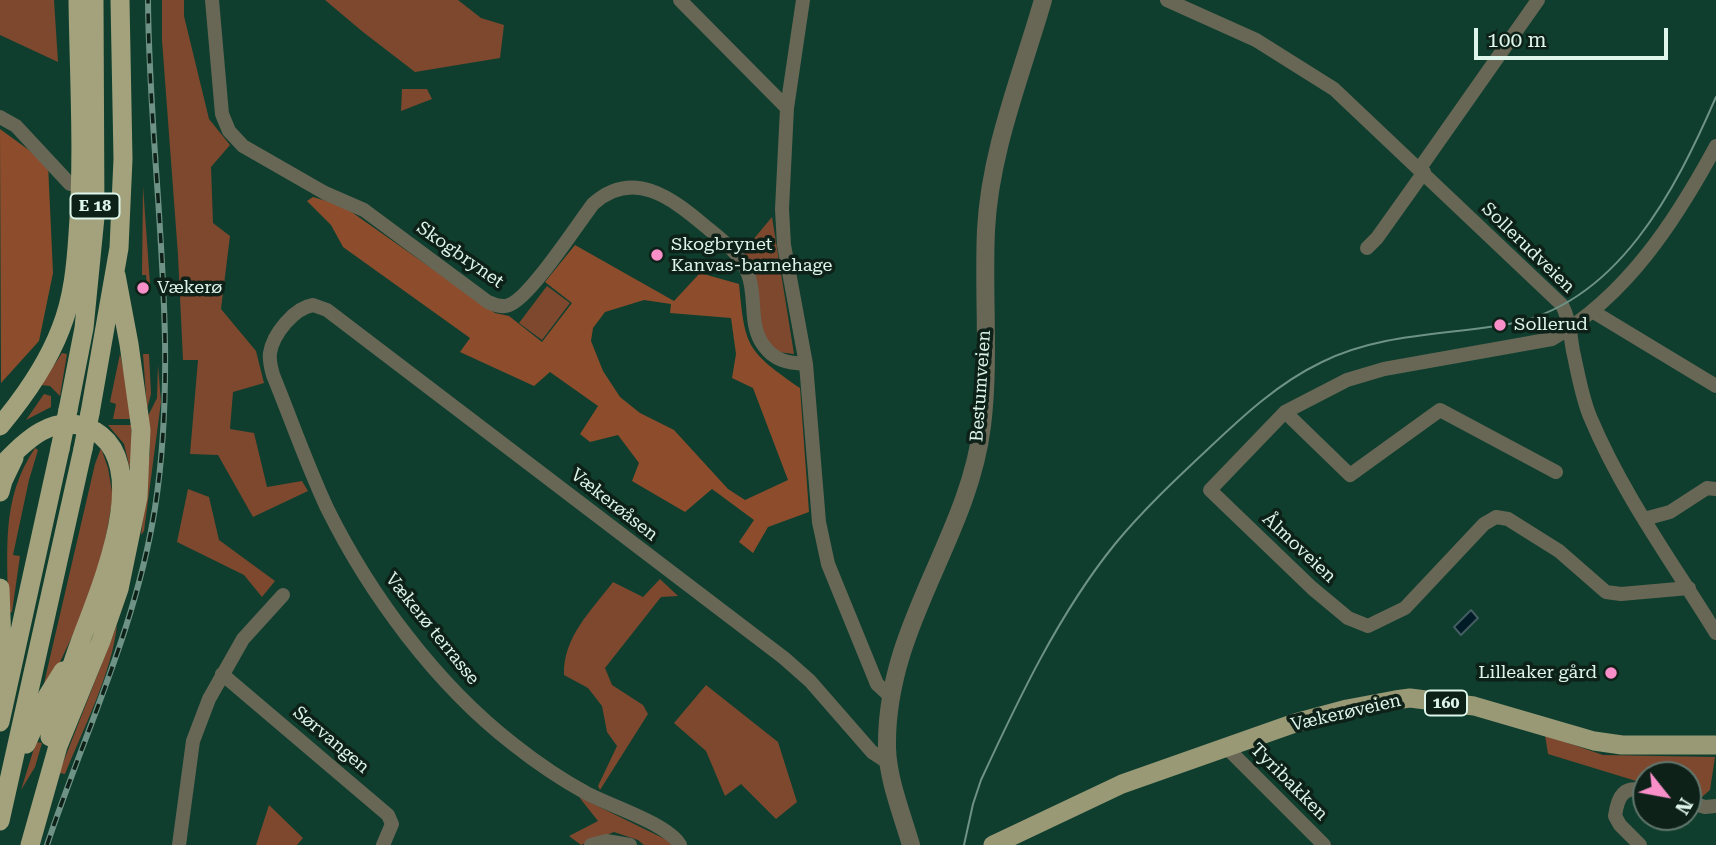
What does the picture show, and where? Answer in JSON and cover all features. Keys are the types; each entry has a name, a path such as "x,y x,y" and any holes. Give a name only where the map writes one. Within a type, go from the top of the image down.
{"highway":[{"path":"0,426 30,387 52,349 62,327 72,286 81,162 78,0"},
{"name":"E 18","path":"2,713 84,328 95,217 94,0"},
{"name":"E 18","path":"0,821 83,449 116,275 123,159 120,0"},
{"path":"30,845 58,747 116,599 138,497 141,430 116,275"},
{"path":"0,467 30,437 59,424 80,425 104,438 116,456 120,468 121,502 106,572 78,646 17,845"},
{"path":"0,492 19,448"},
{"path":"0,588 2,713"},
{"path":"8,784 48,695 78,646"},
{"path":"34,790 58,747"}],"main road":[{"name":"Vækerøveien","path":"993,845 1122,784 1226,747 1295,723 1347,709 1410,698 1474,706 1594,741 1622,745 1716,744"}],"street":[{"name":"Skogbrynet","path":"212,0 222,114 235,139 325,193 364,210 488,302 508,306 526,294 593,204 606,194 626,188 644,188 678,204 738,256 751,285 754,318 760,340 770,354 782,362 806,364"},
{"path":"680,0 787,108"},
{"path":"803,0 787,108 782,209 784,245 806,364 819,522 828,564 877,684 890,696"},
{"name":"Bestumveien","path":"911,845 888,763 890,696 913,618 966,493 982,427 986,229 995,162 1043,0"},
{"name":"Sollerudveien","path":"1167,0 1256,40 1334,89 1562,305 1568,318 1589,415 1600,440 1644,519 1716,633"},
{"path":"1367,248 1377,238 1538,0"},
{"path":"0,117 16,126 69,184"},
{"path":"1556,472 1440,410 1350,475 1285,412 1347,380 1384,369 1552,339 1570,329 1638,266 1684,202 1716,146"},
{"name":"Vækerøåsen","path":"298,310 313,305 327,310 783,658 810,681 872,752 888,763"},
{"name":"Vækerø terrasse","path":"298,310 273,342 270,357 273,375 326,506 390,614 466,702 512,744 583,791 666,830 680,845"},
{"path":"1592,311 1716,386"},
{"name":"Ålmoveien","path":"1285,412 1210,490 1312,589 1348,618 1368,626 1405,608 1484,524 1496,517 1508,519 1559,551 1606,592 1621,594 1689,588"},
{"path":"1644,519 1670,512 1707,488 1716,489"},
{"path":"179,845 184,792 193,741 209,699 243,639 284,595"},
{"name":"Sørvangen","path":"222,674 381,807 392,824 383,845"},
{"name":"Tyribakken","path":"1226,747 1324,845"},
{"path":"1632,789 1626,791 1617,803 1615,816 1640,845"},
{"path":"591,845 606,841 630,845"}],"shaded area":[{"path":"0,0 54,0 58,62 0,35"},
{"path":"162,0 184,0 184,16 209,119 230,145 211,167 213,223 230,236 221,309 256,351 264,383 233,392 230,429 254,433 267,487 302,481 308,491 253,517 218,455 190,454 198,360 183,360 162,40"},
{"path":"325,0 458,0 481,18 504,25 500,58 415,72"},
{"path":"402,89 427,89 432,99 401,111"},
{"path":"0,129 48,164 53,273 39,341 1,383"},
{"path":"143,186 150,284 147,284 146,275 142,275"},
{"path":"313,197 343,206 495,313 509,316 542,342 572,303 545,282 575,245 674,301 700,273 739,284 744,322 752,346 769,365 800,388 809,512 768,527 753,553 739,542 754,520 712,489 685,512 632,481 639,463 618,435 590,442 580,434 598,406 550,372 534,386 460,352 470,338 343,247 331,225 307,201","holes":["644,300 671,304 670,313 731,318 736,354 732,378 753,388 788,480 745,500 728,489 674,430 640,413 620,397 603,371 591,341 593,328 605,312"]},
{"path":"772,217 794,354 778,352 765,341 742,253"},
{"path":"547,286 570,303 542,340 519,323"},
{"path":"62,353 67,354 60,396 50,386 41,385"},
{"path":"120,354 131,419 113,419 116,404 110,402"},
{"path":"143,354 149,354 151,394 147,409"},
{"path":"158,365 161,402 144,531 141,535 150,451 148,416 157,398"},
{"path":"44,394 51,396 51,407 26,420"},
{"path":"108,425 131,425 133,459 130,469 124,444"},
{"path":"35,448 38,450 13,555 20,556 12,612 8,613 7,547 11,507 24,467"},
{"path":"101,448 113,497 101,563 84,611 45,694 42,693 48,666"},
{"path":"188,489 209,497 219,540 275,581 262,597 244,575 177,542"},
{"path":"660,579 678,596 661,597 605,668 612,685 643,705 648,714 600,790 598,786 617,746 607,732 602,706 588,688 564,675 568,649 580,625 613,582 643,597"},
{"path":"117,625 109,662 96,701 65,774 59,773"},
{"path":"706,685 778,742 797,802 776,819 741,784 725,796 706,751 674,723"},
{"path":"1545,735 1603,755 1715,757 1710,790 1702,797 1702,761 1632,761 1632,780 1548,754"},
{"path":"36,742 42,743 35,767 21,790"},
{"path":"579,797 667,840 672,845 644,845 638,840 614,832 581,845 569,836 598,821"},
{"path":"269,805 303,838 297,845 256,845"}],"water":[{"path":"1471,610 1478,618 1461,635 1454,627"}],"tram line":[{"path":"964,845 981,780 1041,658 1095,571 1126,531 1160,495 1262,401 1322,362 1344,352 1390,340 1509,324 1548,312 1582,293 1612,268 1662,204 1716,97"}],"railway":[{"path":"47,845 122,637 135,595 155,508 165,381 162,254 148,0"}],"place":[{"name":"Skogbrynet Kanvas-barnehage","path":"657,255"},
{"name":"Vækerø","path":"143,288"},
{"name":"Sollerud","path":"1500,325"},
{"name":"Lilleaker gård","path":"1611,673"}]}
